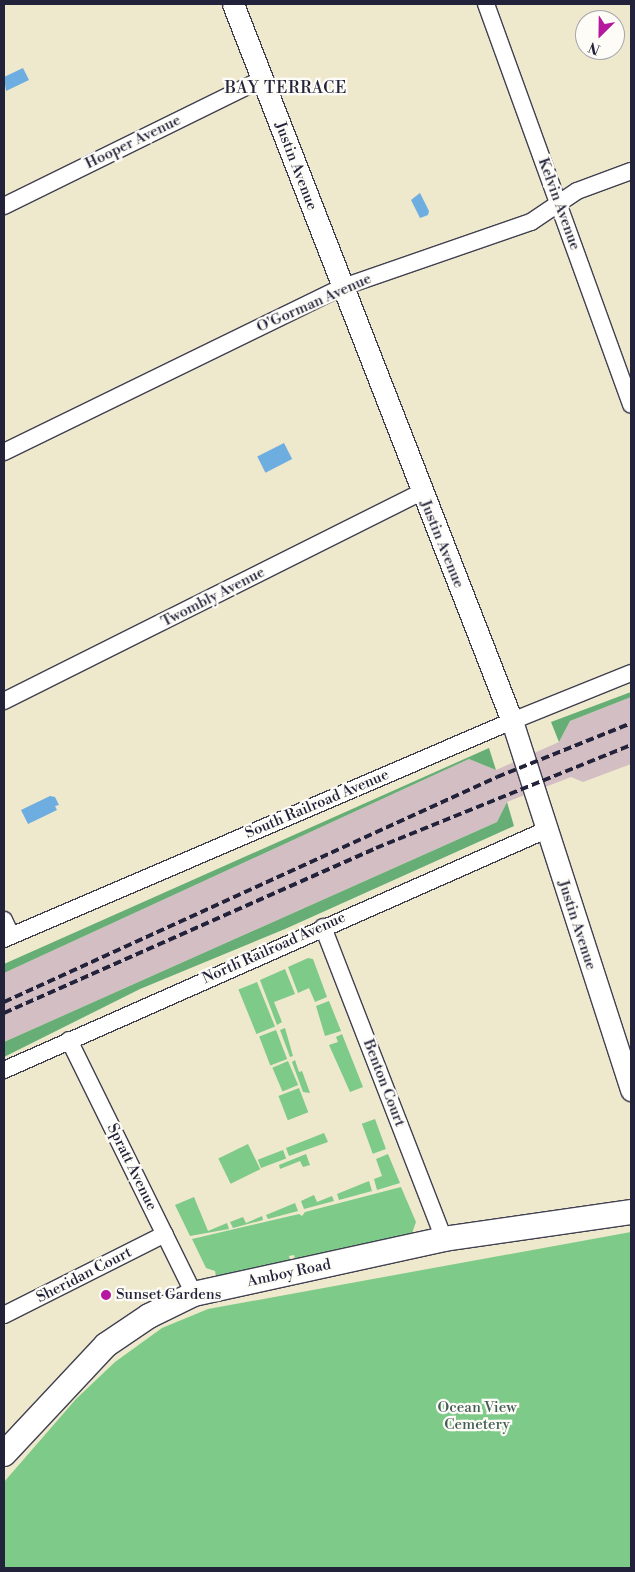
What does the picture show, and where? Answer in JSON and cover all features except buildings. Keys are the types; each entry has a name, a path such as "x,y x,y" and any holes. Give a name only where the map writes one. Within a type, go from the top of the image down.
{"main road":[{"name":"Amboy Road","path":"4,1454 106,1345 149,1316 194,1294 444,1239 631,1212"}],"street":[{"name":"Justin Avenue","path":"233,4 512,721 631,1090"},
{"name":"Kelvin Avenue","path":"486,4 631,404"},
{"name":"Hooper Avenue","path":"4,206 262,79"},
{"name":"O'Gorman Avenue","path":"4,452 343,287 531,222 576,191 631,172"},
{"name":"Twombly Avenue","path":"4,701 422,492"},
{"name":"South Railroad Avenue","path":"8,937 512,721 631,673"},
{"name":"North Railroad Avenue","path":"4,1070 323,927 546,830"},
{"path":"4,920 8,937"},
{"name":"Benton Court","path":"323,927 444,1239"},
{"name":"Spratt Avenue","path":"69,1040 194,1294"},
{"name":"Sheridan Court","path":"4,1315 165,1234"}],"shaded area":[{"path":"631,697 631,764 583,782 571,777 507,802 497,822 4,1042 4,973 469,759 496,770 559,742 570,721"}],"green space":[{"path":"631,692 631,697 570,721 559,742 551,722"},
{"path":"489,748 496,770 469,759 4,973 4,964"},
{"path":"507,802 514,826 285,929 140,989 4,1057 4,1042 497,822"},
{"path":"308,958 313,959 327,997 315,1002 309,988 298,993 288,967"},
{"path":"285,969 295,994 274,1002 282,1022 277,1025 260,980"},
{"path":"257,982 275,1027 256,1034 238,989"},
{"path":"329,1001 341,1031 325,1036 316,1006"},
{"path":"285,1028 293,1056 290,1057 280,1030"},
{"path":"276,1030 287,1059 270,1065 259,1036"},
{"path":"342,1034 363,1087 350,1092 329,1045 338,1042 336,1037"},
{"path":"295,1060 299,1072 302,1071 310,1093 303,1092 292,1062"},
{"path":"288,1061 298,1085 283,1092 272,1068"},
{"path":"299,1088 308,1112 288,1120 278,1096"},
{"path":"375,1119 386,1149 373,1154 362,1124"},
{"path":"324,1133 328,1142 289,1156 286,1148"},
{"path":"248,1144 260,1169 231,1184 218,1158"},
{"path":"283,1150 286,1158 261,1168 258,1160"},
{"path":"306,1154 310,1165 303,1167 300,1161 280,1169 279,1165"},
{"path":"388,1154 400,1183 377,1190 374,1179 382,1176 376,1159"},
{"path":"369,1181 372,1191 339,1200 337,1194"},
{"path":"401,1187 416,1222 412,1233 295,1259 294,1255 289,1256 290,1260 216,1276 215,1271 206,1268 192,1239 299,1214 302,1216 305,1212"},
{"path":"314,1195 317,1202 332,1196 334,1201 304,1209 301,1201"},
{"path":"194,1197 208,1231 227,1223 229,1229 190,1236 175,1205"},
{"path":"295,1203 298,1211 268,1219 266,1215"},
{"path":"262,1216 263,1220 233,1228 230,1222 243,1217 246,1223"},
{"name":"Ocean View Cemetery","path":"631,1232 631,1568 4,1568 4,1482 76,1399 115,1362 162,1328 208,1309"}],"water":[{"path":"23,68 29,80 6,91 4,77"},
{"path":"420,193 429,211 428,215 420,218 411,200"},
{"path":"284,443 292,459 265,473 257,457"},
{"path":"50,796 55,797 59,805 55,806 57,810 28,824 21,810"}],"railway":[{"path":"4,1002 497,777 631,723"},
{"path":"4,1013 376,848 631,745"}],"place":[{"name":"Sunset Gardens","path":"106,1295"}],"district":[{"name":"BAY TERRACE","path":"286,88"}]}
